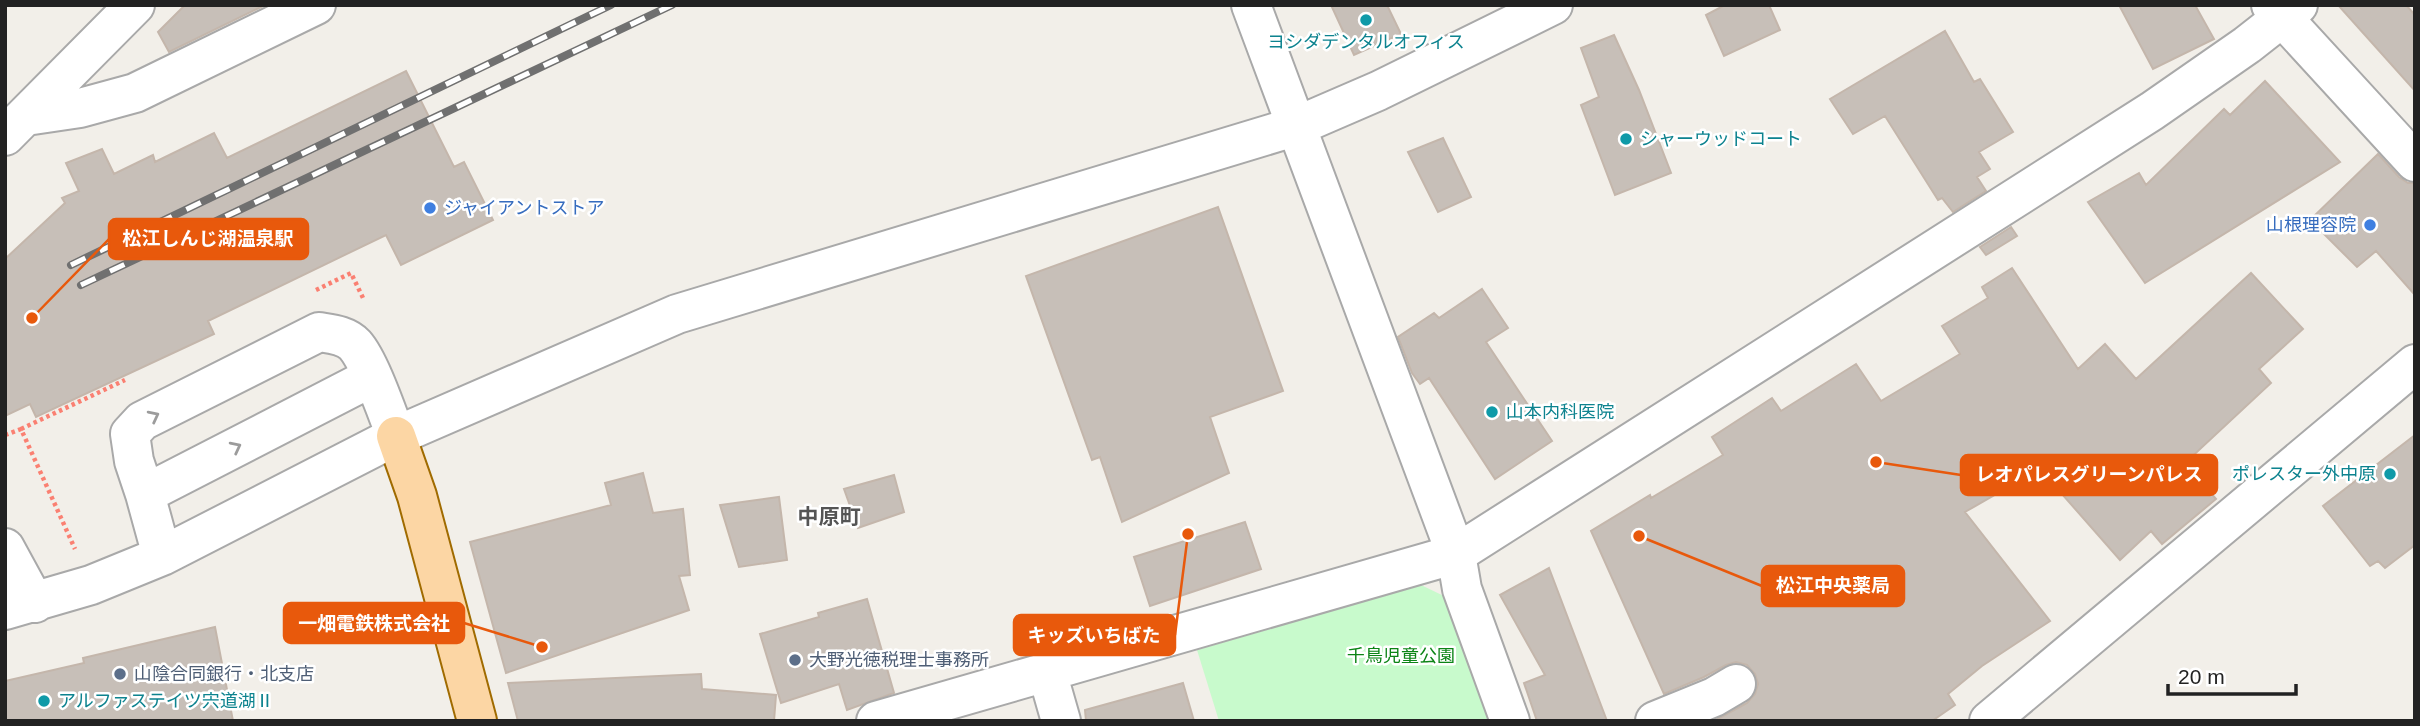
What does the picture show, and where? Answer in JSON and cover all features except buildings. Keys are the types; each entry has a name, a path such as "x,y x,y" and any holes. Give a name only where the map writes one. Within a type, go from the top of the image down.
{"main road":[{"path":"396,436 417,496 477,721"}],"street":[{"path":"16,126 135,5"},
{"path":"16,126 135,93 316,5"},
{"path":"1251,5 1456,554 1462,589 1510,721"},
{"path":"5,548 20,606 91,585 162,555 396,436 677,314 1297,126 1378,91 1553,5"},
{"path":"876,721 1456,554 2152,111 2284,9 2415,162"},
{"path":"162,555 134,461 130,434 142,421 319,332 338,335 355,344 396,436"},
{"path":"1989,721 2415,364"},
{"path":"145,494 372,377"},
{"path":"1048,672 1061,721"},
{"path":"1655,721 1714,697 1736,684"}],"path":[{"path":"5,435 21,429 91,585"}],"green space":[{"name":"千鳥児童公園","path":"1421,585 1446,597 1491,721 1219,721 1197,650"}],"railway":[{"path":"71,265 611,5"},
{"path":"81,285 672,5"}],"place":[{"name":"ヨシダデンタルオフィス","path":"1366,20"},
{"name":"シャーウッドコート","path":"1626,139"},
{"name":"ジャイアントストア","path":"430,208"},
{"name":"山根理容院","path":"2370,225"},
{"name":"松江しんじ湖温泉駅","path":"32,318"},
{"name":"山本内科医院","path":"1492,412"},
{"name":"レオパレスグリーンパレス","path":"1876,462"},
{"name":"ポレスター外中原","path":"2390,474"},
{"name":"キッズいちばた","path":"1188,534"},
{"name":"松江中央薬局","path":"1639,536"},
{"name":"一畑電鉄株式会社","path":"542,647"},
{"name":"大野光徳税理士事務所","path":"795,660"},
{"name":"山陰合同銀行・北支店","path":"120,674"},
{"name":"アルファステイツ宍道湖Ⅱ","path":"44,701"}],"district":[{"name":"中原町","path":"829,516"}]}
